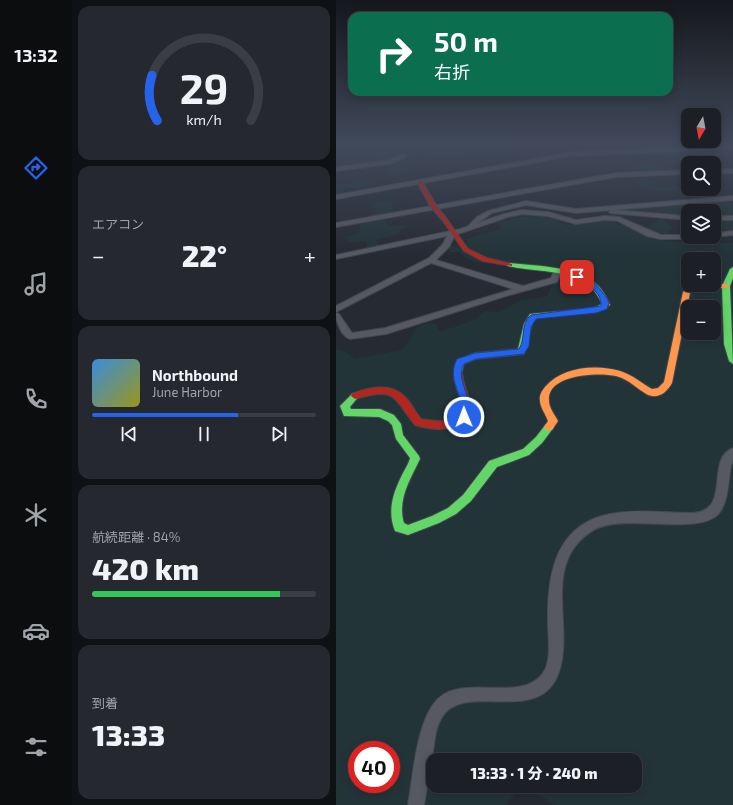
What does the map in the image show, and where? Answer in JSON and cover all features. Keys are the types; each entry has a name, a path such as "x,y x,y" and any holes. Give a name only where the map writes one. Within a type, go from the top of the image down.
{"street":[{"path":"336,197 420,182 434,208 444,219 455,240 466,251 486,261 501,265 558,271 577,277 594,286 603,296 606,306 596,310 534,316 530,320 527,327 525,346 521,352 475,356 460,362 457,368 457,375 466,410 464,417 454,424 433,425 418,422 401,397 389,391 372,392 355,396 349,401 346,406 347,413 356,415 380,412 390,417 397,425 399,436 414,453 415,460 395,502 395,513 399,527 408,530 439,519 462,503 473,492 481,478 492,465 500,459 522,454 530,447 553,421 543,398 546,390 569,375 582,370 598,370 626,377 650,392 659,393 664,390 668,382 687,292 697,286 726,286"},
{"path":"336,225 589,182"},
{"path":"541,192 594,182"},
{"path":"471,228 480,218 490,212 526,203 576,211 654,203 733,198"},
{"path":"336,257 452,233 514,213 530,212 548,214 576,222 610,218 619,219 650,234 660,237 681,238"},
{"path":"548,214 556,213 576,217 611,212 681,217"},
{"path":"721,218 733,218"},
{"path":"336,309 430,261 446,245 452,233"},
{"path":"721,234 733,233"},
{"path":"430,261 524,289"},
{"path":"733,268 726,286 728,308 728,344 733,361"},
{"path":"336,316 348,335 362,336 386,331 554,280 558,271"},
{"path":"416,805 429,729 433,717 443,703 456,697 525,694 539,688 549,677 555,662 555,594 560,566 565,552 581,531 588,526 605,519 707,516 714,510 721,497 725,465 727,458 733,453"}],"shaded area":[{"path":"357,182 375,182 356,188 344,189 344,193 336,195 336,185"},
{"path":"638,182 655,182 659,187 681,186 681,195 675,190 660,192 636,185"},
{"path":"682,196 688,196 687,199 682,198"},
{"path":"392,200 394,211 396,212 373,217 366,216 375,213 376,209 372,205 373,204"},
{"path":"719,201 733,203 733,230 721,231 721,204 685,204"},
{"path":"681,204 681,215 616,210"},
{"path":"541,216 555,219 565,225 609,221 625,226 651,239 681,242 681,244 733,243 733,805 555,805 535,793 642,793 642,753 426,753 426,793 515,793 506,805 336,805 336,349 344,351 356,359 401,350 410,340 417,327 421,325 427,323 436,324 438,331 442,331 475,320 485,311 499,312 520,301 547,296 554,283 562,274 494,259 484,264 467,259 459,252 448,252 452,246 461,249 465,248 467,239 501,229 500,225 496,222 521,217"},
{"path":"662,218 671,227 668,234 665,235 648,229 659,219"},
{"path":"384,219 388,226 407,226 401,229 398,234 376,240 378,246 373,248 367,247 366,241 349,242 346,237 359,233 361,231 359,225 364,222"}],"traffic: fast":[{"path":"458,373 460,362 475,356 521,352 528,324 533,316 596,310 606,305 599,291 592,284 582,278 558,271 510,265"},
{"path":"733,269 726,286 728,344 733,361"},
{"path":"355,396 345,406 347,413 380,413 391,418 396,424 399,436 414,456 415,459 397,500 396,509 399,527 408,530 435,520 452,511 467,498 493,464 526,452 539,440 549,427"}],"traffic: slow":[{"path":"549,427 553,421 544,402 545,393 561,378 572,374 607,371 628,377 651,393 661,391 668,383 687,292 697,286 726,286"}],"traffic: jam":[{"path":"420,182 433,206 445,220 466,250 485,260 510,265"},
{"path":"355,396 380,390 392,392 402,399 418,422 434,425 451,424 458,422 463,417 466,410 458,373"}],"route":[{"path":"464,417 466,410 465,401 457,375 457,368 460,362 464,359 475,356 518,354 525,346 527,327 530,320 534,316 596,310 606,306 600,291 587,281 577,277"}]}
